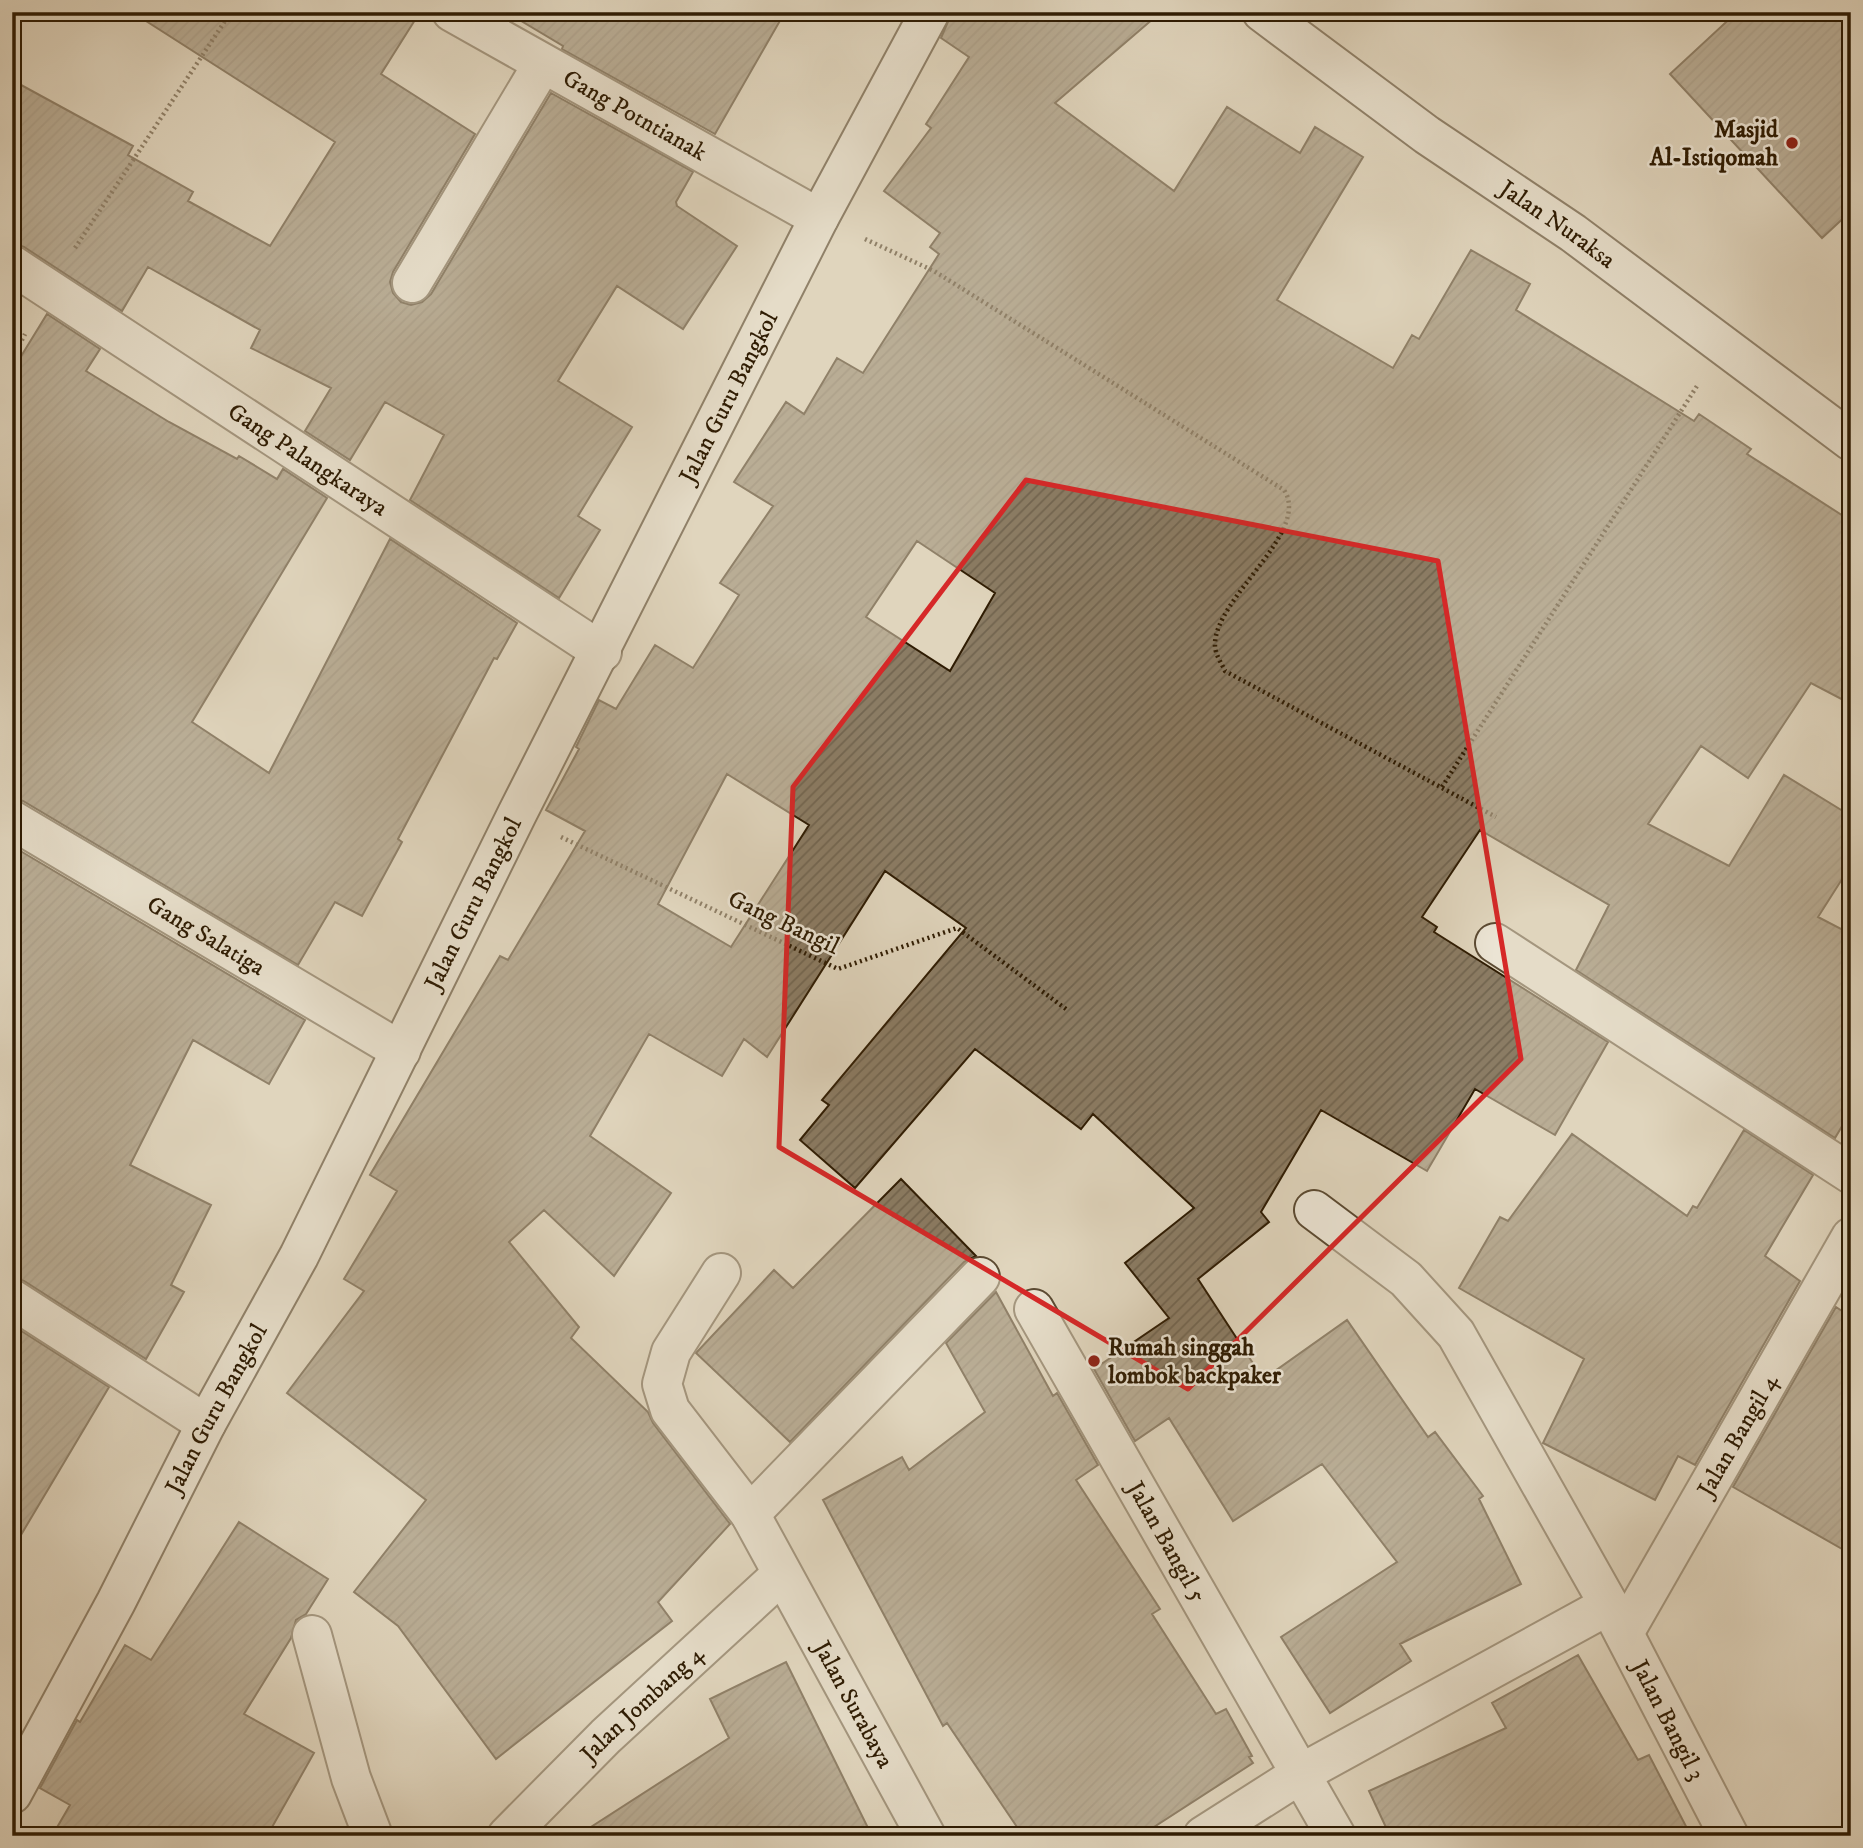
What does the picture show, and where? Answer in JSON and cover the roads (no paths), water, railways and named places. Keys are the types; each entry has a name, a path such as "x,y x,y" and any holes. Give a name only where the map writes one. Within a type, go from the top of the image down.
{"street":[{"name":"Gang Potntianak","path":"452,12 542,65 819,218"},
{"name":"Jalan Guru Bangkol","path":"12,1794 116,1602 206,1424 299,1256 517,814 602,652 819,218 930,12"},
{"name":"Jalan Nuraksa","path":"1262,12 1427,135 1573,233 1851,441"},
{"path":"412,283 542,65"},
{"name":"Gang Palangkaraya","path":"12,265 602,652"},
{"name":"Gang Salatiga","path":"12,820 401,1051"},
{"path":"1495,943 1851,1174"},
{"name":"Jalan Bangil 3","path":"1314,1210 1406,1279 1456,1334 1617,1619 1730,1836"},
{"name":"Jalan Bangil 4","path":"1617,1619 1851,1237"},
{"name":"Jalan Surabaya","path":"721,1273 671,1352 662,1384 670,1410 750,1514 926,1836"},
{"path":"750,1514 980,1277"},
{"path":"12,1299 206,1424"},
{"name":"Jalan Bangil 5","path":"1034,1309 1302,1773"},
{"name":"Jalan Jombang 4","path":"506,1836 606,1736 781,1575"},
{"path":"1203,1836 1302,1773 1617,1619"},
{"path":"312,1635 351,1778 373,1836"},
{"path":"1302,1773 1336,1836"}],"place":[{"name":"Masjid Al-Istiqomah","path":"1792,143"},
{"name":"Rumah singgah lombok backpaker","path":"1094,1361"}]}
